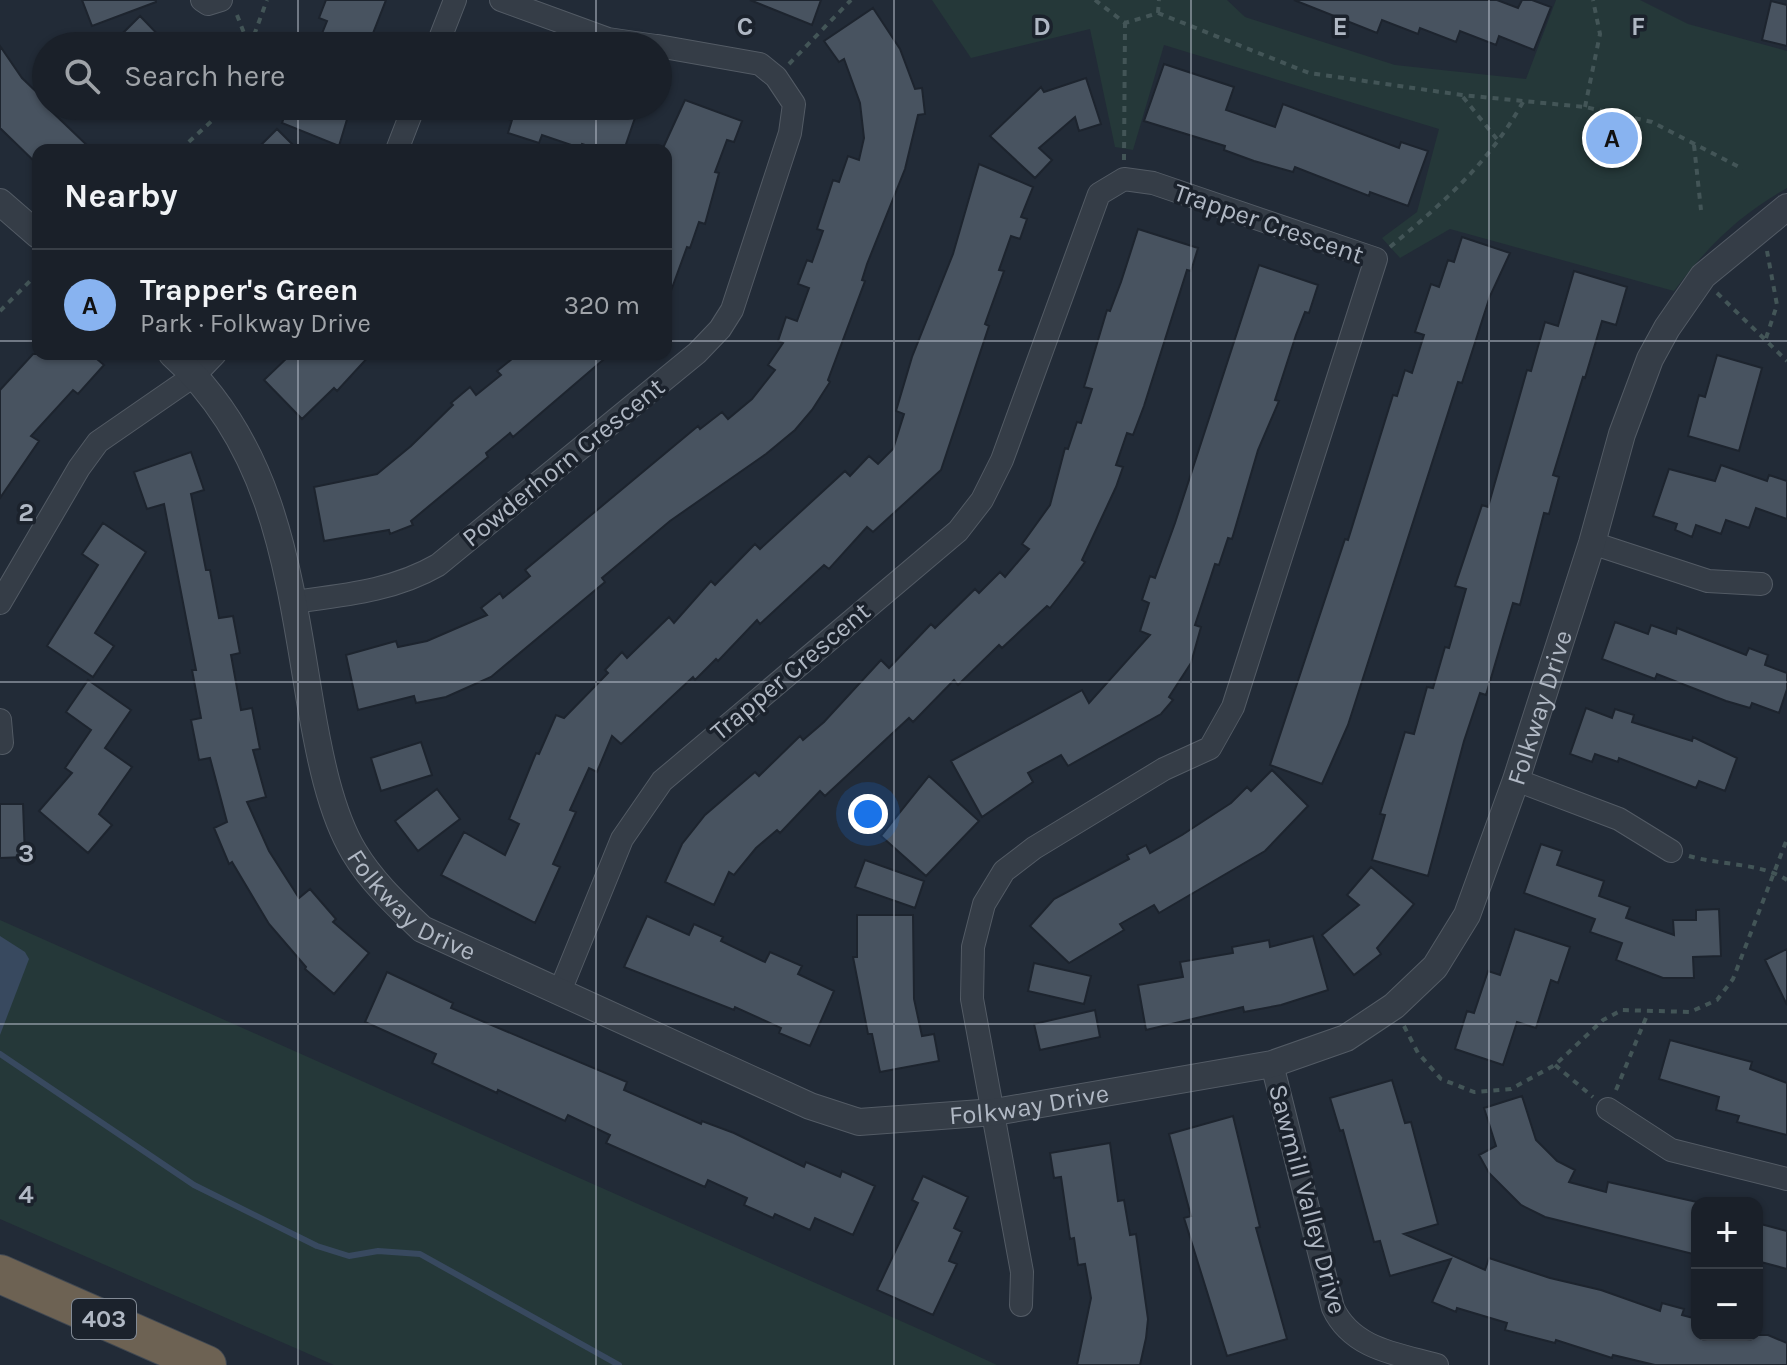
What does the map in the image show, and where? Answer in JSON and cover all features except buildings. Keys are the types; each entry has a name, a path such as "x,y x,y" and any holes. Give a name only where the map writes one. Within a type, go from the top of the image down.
{"highway":[{"name":"403","path":"0,1274 207,1365"}],"street":[{"path":"202,0 208,4 228,6"},
{"path":"442,32 455,0"},
{"path":"501,0 589,32"},
{"path":"672,48 736,57 760,64 776,77"},
{"name":"Powderhorn Crescent","path":"293,602 384,589 413,579 438,565 697,353 720,329 732,310 790,133 794,104 776,77"},
{"path":"399,144 409,120"},
{"name":"Trapper Crescent","path":"560,991 622,839 662,781 958,531 982,500 1002,460 1099,194 1124,179 1153,183 1376,259 1233,707 1222,729 1210,748 1164,769 1034,848 1004,871 984,904 973,947 972,999 1022,1272 1021,1305"},
{"path":"0,202 32,230"},
{"name":"Folkway Drive","path":"179,360 195,375 236,429 278,530 321,765 353,850 380,889 422,929 810,1106 859,1122 995,1112 1272,1064 1346,1038 1394,1006 1435,967 1467,915 1516,780 1592,543 1622,434 1650,359 1703,276 1787,207"},
{"path":"0,603 79,468 98,442 195,375 209,360"},
{"path":"1592,543 1708,581 1761,584"},
{"path":"1516,780 1619,819 1671,851"},
{"name":"Sawmill Valley Drive","path":"1272,1064 1333,1308 1341,1325 1353,1337 1379,1349 1437,1365"},
{"path":"1608,1109 1671,1150 1787,1179"}],"path":[{"path":"254,32 267,0"},
{"path":"776,77 851,0"},
{"path":"1095,0 1125,23"},
{"path":"1158,13 1159,0"},
{"path":"1585,107 1600,34 1593,0"},
{"path":"228,6 242,32"},
{"path":"1125,23 1158,13 1309,73 1462,95 1585,107 1652,122 1743,169"},
{"path":"1124,179 1125,23"},
{"path":"1462,95 1500,143"},
{"path":"1376,259 1450,197 1500,143 1523,102"},
{"path":"187,144 213,120"},
{"path":"1694,145 1701,210"},
{"path":"1755,231 1768,253 1777,305 1766,338"},
{"path":"0,311 32,279"},
{"path":"1715,290 1787,361"},
{"path":"1394,1006 1418,1053 1441,1079 1474,1092 1511,1089 1555,1065 1603,1020 1622,1010 1690,1012 1717,1000 1733,979 1777,873 1787,839"},
{"path":"1671,851 1715,864 1777,873 1787,880"},
{"path":"1555,1065 1608,1109 1648,1013"}],"shaded area":[{"path":"932,0 1227,0 1245,17 1395,65 1526,79 1556,0 1640,0 1688,24 1787,51 1787,188 1725,233 1674,291 1450,229 1400,258 1382,238 1417,212 1439,129 1164,45 1133,150 1115,147 1090,29 971,58"},
{"path":"0,920 997,1365 334,1365 0,1219"}],"water":[{"path":"0,936 25,952 29,959 0,1035"}],"waterway":[{"path":"0,1054 194,1185 317,1246 349,1256 378,1251 420,1254 619,1365"}],"place":[{"name":"Trapper's Green","path":"1612,138"}]}
